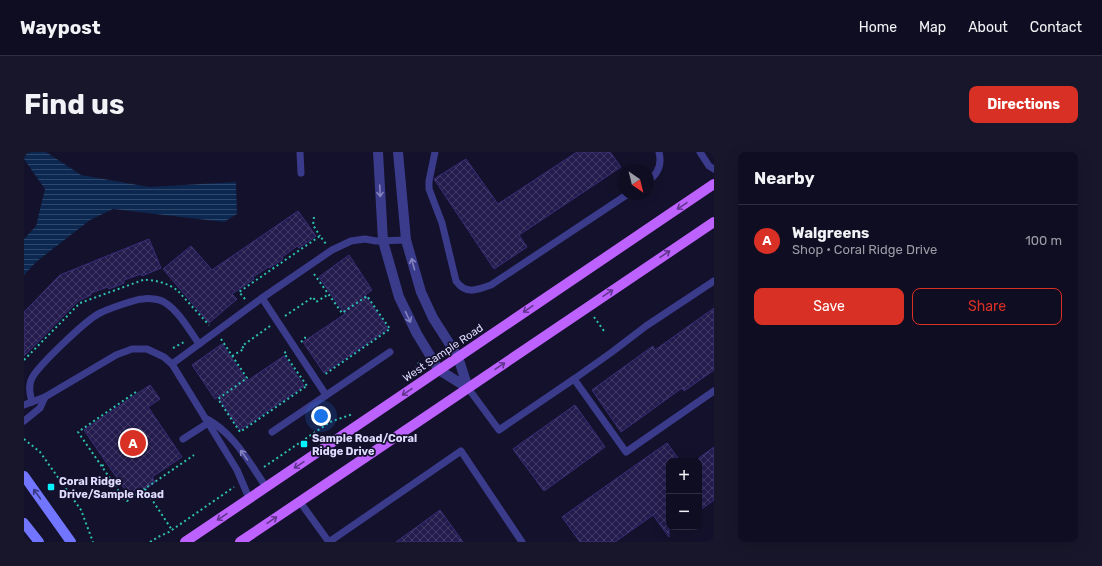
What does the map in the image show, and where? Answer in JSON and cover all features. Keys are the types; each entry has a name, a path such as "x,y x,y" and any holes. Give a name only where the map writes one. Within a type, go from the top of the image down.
{"main road":[{"name":"West Sample Road","path":"185,542 714,184"},
{"path":"240,542 714,222"},
{"path":"24,476 71,542"},
{"path":"24,523 39,542"}],"street":[{"path":"378,152 383,241 399,296 417,334 439,370 468,388"},
{"path":"398,152 406,240 421,292 433,318 458,357 468,388"}],"lane":[{"path":"300,152 301,173"},
{"path":"435,152 429,181 429,189 442,223 456,281 460,286 467,290 478,290 491,285 619,200"},
{"path":"654,175 660,166 659,152"},
{"path":"700,152 709,166 714,169"},
{"path":"172,364 262,298 331,251 351,241 365,238 383,241 406,240"},
{"path":"468,388 499,430 714,280"},
{"path":"262,298 326,395"},
{"path":"32,402 29,390 32,378 49,358 87,322 100,313 142,299 164,302 180,318 199,344"},
{"path":"24,405 45,397 116,355 132,349 147,349 164,357 172,364 237,470 249,498"},
{"path":"272,432 390,352"},
{"path":"574,378 626,452 714,391"},
{"path":"24,421 40,408 45,397"},
{"path":"183,439 207,421"},
{"path":"207,421 218,424 234,441 266,487"},
{"path":"300,502 329,542 461,451 522,542"}],"path":[{"path":"314,217 313,225 331,251"},
{"path":"245,300 239,292 320,236"},
{"path":"24,360 80,303 143,280 151,280 173,287 215,332 247,378 218,399 240,432 390,329 367,296 342,314 314,273"},
{"path":"232,356 244,348 242,346 313,297 316,302 328,294"},
{"path":"594,317 604,331"},
{"path":"136,392 78,432 126,500 145,489 194,455"},
{"path":"24,439 40,452 81,510 93,542"},
{"path":"102,466 106,463"},
{"path":"145,489 172,530"}],"water":[{"path":"24,152 46,152 81,175 149,187 236,182 237,214 224,222 113,209 90,220 36,262 24,275 24,239 36,226 45,189 24,159"}],"building":[{"path":"577,152 610,152 619,164 618,169 519,235 527,247 494,269 434,179 466,159 498,204"},
{"path":"298,211 316,236 299,248 297,246 282,257 283,259 253,277 254,279 232,294 237,299 209,323 163,269 191,246 212,270"},
{"path":"149,239 161,268 142,276 141,274 124,280 124,283 109,289 108,287 91,293 91,295 78,301 24,356 24,312 60,275"},
{"path":"349,255 372,290 365,295 388,329 324,373 303,342 345,314 319,277"},
{"path":"714,308 714,370 684,391 682,388 621,432 592,390 653,346 655,350"},
{"path":"222,344 247,381 284,356 304,386 240,430 218,397 215,399 192,365"},
{"path":"150,385 160,399 148,407 182,457 152,477 155,482 134,496 131,492 128,494 84,430"},
{"path":"575,405 605,447 544,491 513,449"},
{"path":"667,443 678,458 666,458 666,530 669,530 669,537 653,515 615,542 580,542 562,517"},
{"path":"714,447 714,500 702,509 702,458 699,458"},
{"path":"440,510 463,542 396,542"}],"place":[{"name":"Walgreens","path":"133,443"},
{"name":"Sample Road/Coral Ridge Drive","path":"304,444"},
{"name":"Coral Ridge Drive/Sample Road","path":"51,487"}]}
